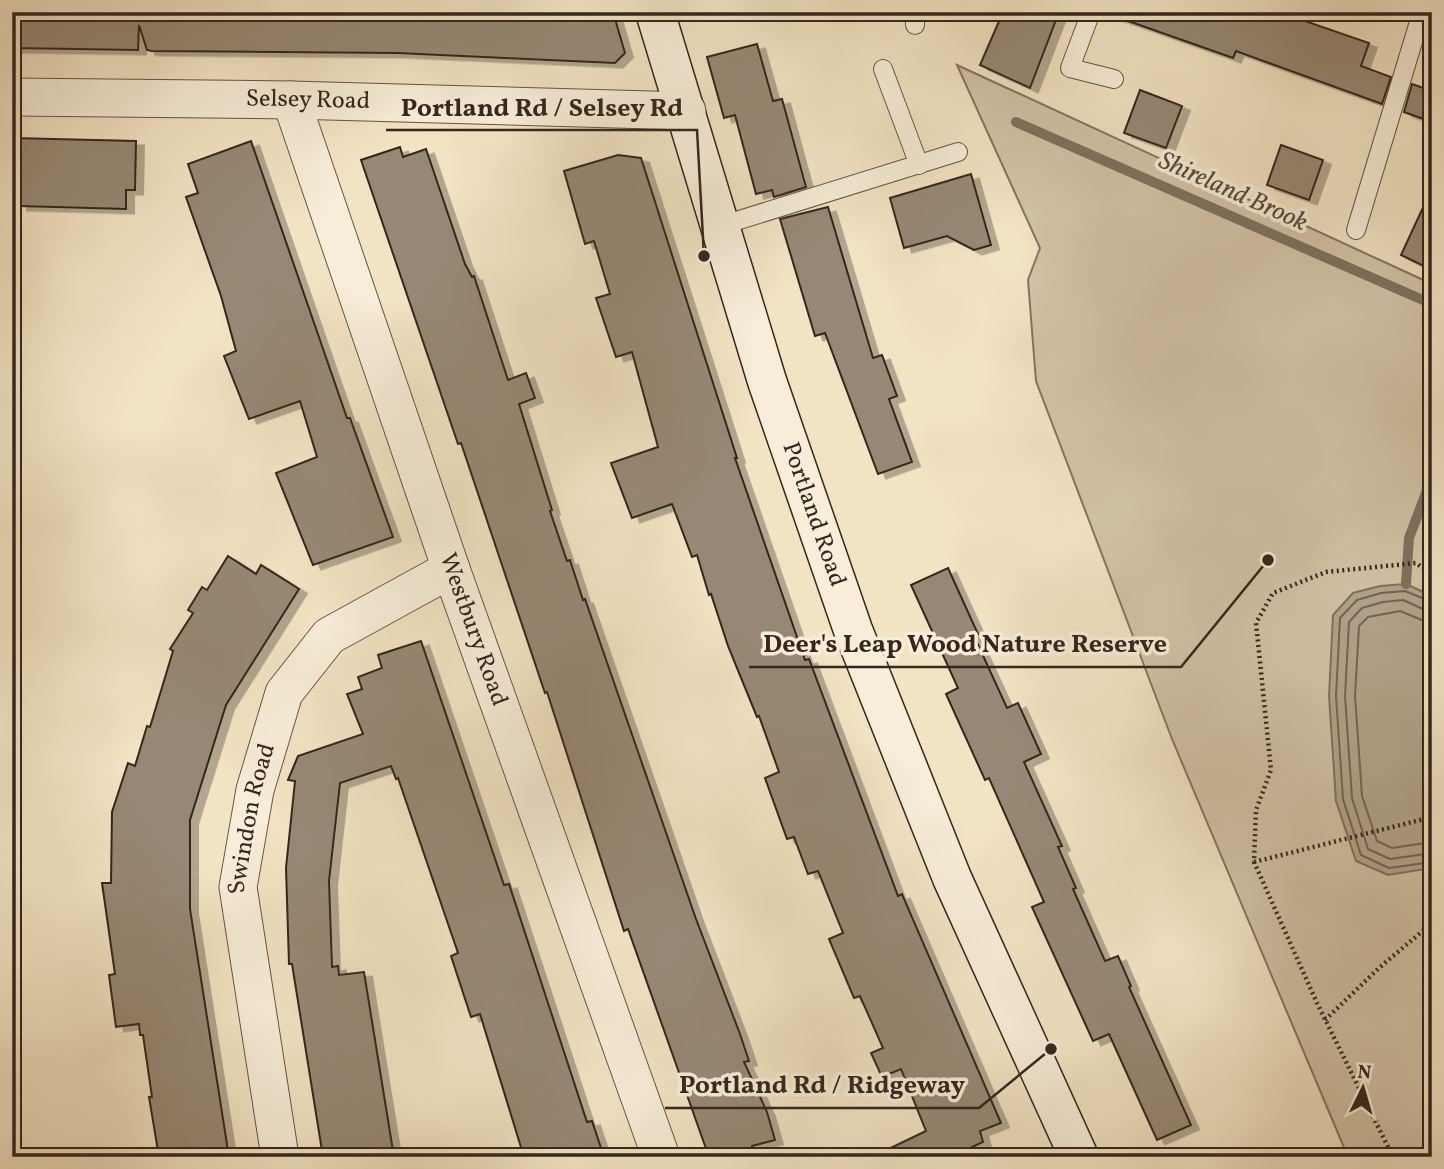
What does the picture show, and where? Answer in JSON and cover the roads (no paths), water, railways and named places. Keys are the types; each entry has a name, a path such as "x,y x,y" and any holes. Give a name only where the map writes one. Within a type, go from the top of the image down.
{"main road":[{"name":"Portland Road","path":"655,12 767,381 853,630 952,878 1071,1152"}],"street":[{"name":"Selsey Road","path":"12,97 291,100 687,111"},
{"name":"Westbury Road","path":"291,100 451,569 661,1157"},
{"name":"Swindon Road","path":"280,1157 238,887 262,766 284,693 329,636 451,569"}],"lane":[{"path":"1091,12 1070,68 1114,79"},
{"path":"1356,230 1422,12"},
{"path":"883,69 919,164"},
{"path":"720,226 958,152"}],"water":[{"path":"1406,584 1432,596 1432,868 1388,875 1356,861 1336,801 1329,696 1333,615 1353,593 1380,586"}],"waterway":[{"name":"Shireland Brook","path":"1016,122 1432,304"},
{"path":"1406,584 1409,538 1432,477"}],"place":[{"name":"Portland Rd / Selsey Rd","path":"704,256"},
{"name":"Deer's Leap Wood Nature Reserve","path":"1268,560"},
{"name":"Portland Rd / Ridgeway","path":"1051,1049"}]}
